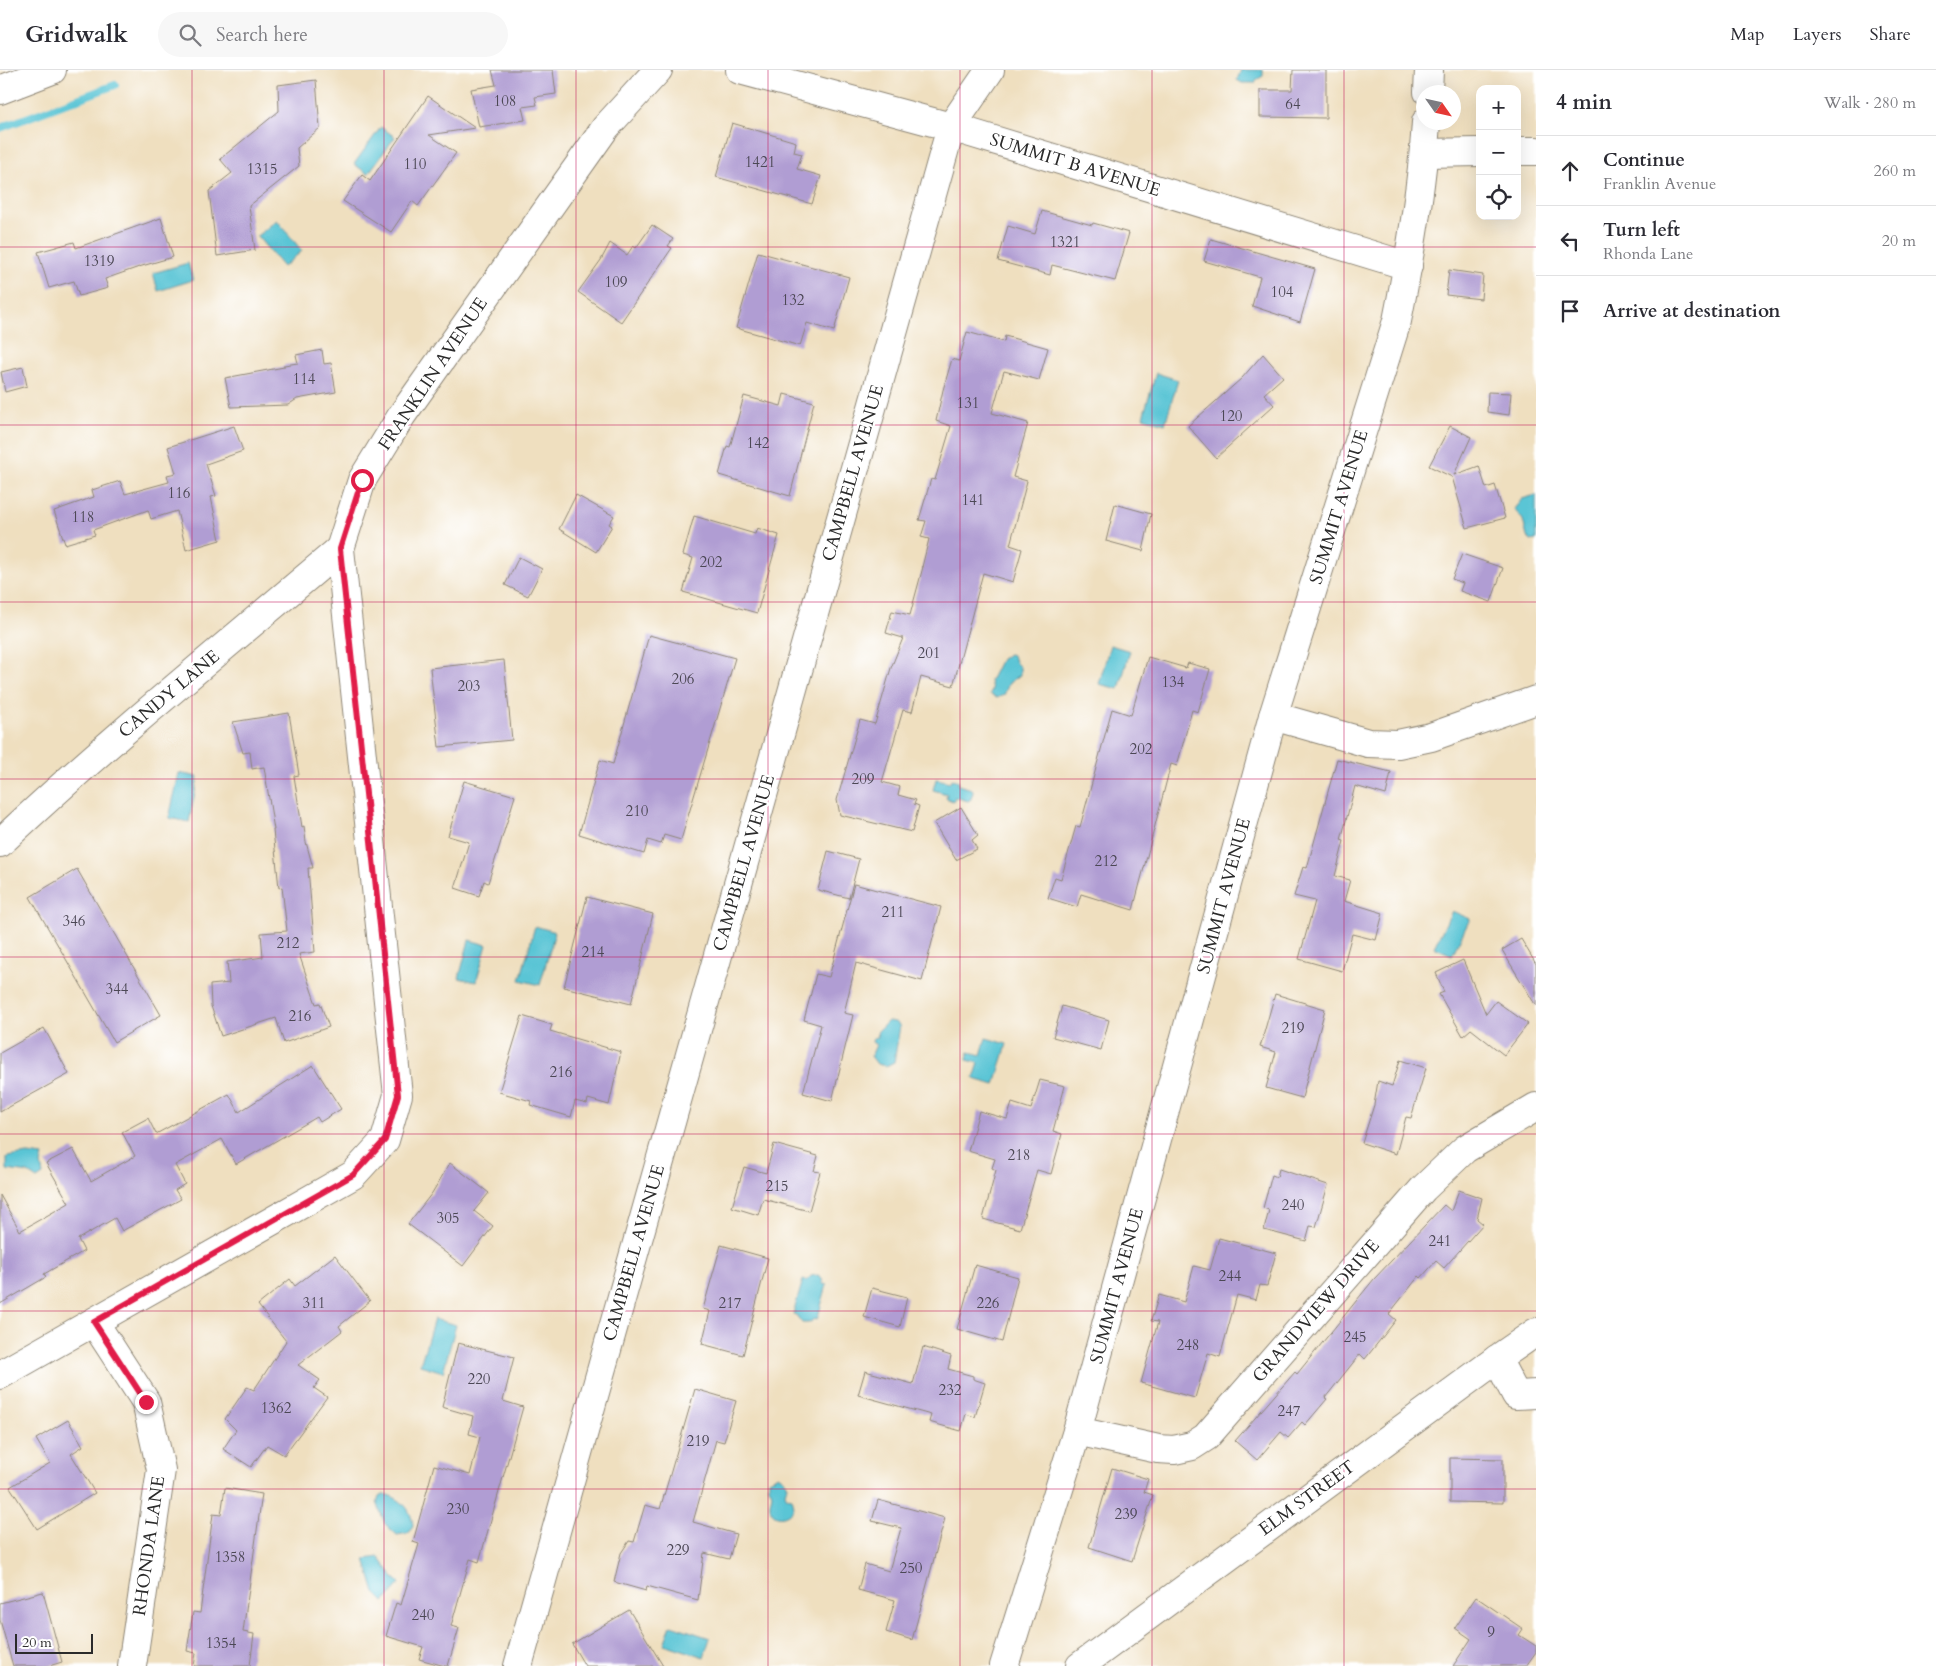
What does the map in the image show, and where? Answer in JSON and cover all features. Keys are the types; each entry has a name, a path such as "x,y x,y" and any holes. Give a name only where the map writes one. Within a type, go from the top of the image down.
{"street":[{"path":"0,90 52,70"},
{"name":"FRANKLIN AVENUE","path":"0,1375 353,1175 385,1140 398,1095 340,549 362,480 402,415 606,127 658,70"},
{"name":"SUMMIT B AVENUE","path":"740,70 950,127 1408,266"},
{"name":"CAMPBELL AVENUE","path":"518,1666 950,127 990,70"},
{"path":"1428,85 1429,70"},
{"name":"SUMMIT AVENUE","path":"1004,1666 1077,1431 1274,716 1397,321 1408,266 1425,130"},
{"path":"1521,151 1536,151"},
{"path":"1424,153 1476,152"},
{"name":"CANDY LANE","path":"0,843 121,735 340,549"},
{"path":"1274,716 1368,743 1398,744 1431,737 1536,700"},
{"name":"GRANDVIEW DRIVE","path":"1077,1431 1158,1449 1174,1450 1192,1446 1206,1437 1423,1189 1465,1149 1536,1108"},
{"name":"RHONDA LANE","path":"94,1322 146,1402 162,1470 132,1666"},
{"name":"ELM STREET","path":"1080,1666 1536,1332"},
{"path":"1497,1359 1516,1395 1536,1394"}],"water":[{"path":"1241,70 1263,70 1263,76 1256,80 1255,83 1242,83 1237,80"},
{"path":"381,127 395,137 368,174 354,164"},
{"path":"277,220 302,251 283,267 257,236"},
{"path":"188,263 193,280 158,291 153,273"},
{"path":"1156,373 1178,380 1165,424 1143,417"},
{"path":"1536,495 1536,540 1531,541 1527,537 1523,520 1514,509 1522,499"},
{"path":"1110,645 1130,651 1119,689 1099,684"},
{"path":"1009,654 1013,655 1015,662 1020,667 1020,675 1009,683 1004,695 997,698 990,694 992,689 990,681 1001,659"},
{"path":"179,773 198,777 189,822 169,818"},
{"path":"936,779 950,782 951,779 959,781 958,785 972,789 971,799 968,801 955,797 953,801 946,798 947,794 933,790"},
{"path":"1452,911 1470,919 1452,955 1434,947"},
{"path":"535,926 555,932 540,985 520,980"},
{"path":"469,940 487,945 476,982 459,978"},
{"path":"888,1021 895,1022 900,1026 894,1062 886,1066 877,1064 871,1056 876,1045 872,1042 873,1038 878,1037 877,1032"},
{"path":"986,1038 1007,1044 995,1085 974,1079 979,1063 967,1060 969,1052 981,1055"},
{"path":"28,1154 43,1156 41,1164 43,1175 37,1179 28,1173 7,1170 7,1157"},
{"path":"818,1275 822,1278 823,1284 827,1285 817,1320 814,1319 809,1323 802,1323 793,1314 803,1280 806,1281 811,1276"},
{"path":"434,1319 456,1325 443,1372 420,1365"},
{"path":"778,1475 784,1479 787,1486 785,1493 787,1497 792,1498 794,1506 789,1514 785,1516 773,1514 770,1505 772,1493 769,1480"},
{"path":"384,1494 400,1501 407,1509 413,1525 409,1533 397,1535 385,1524 377,1502 379,1496"},
{"path":"379,1557 393,1577 400,1583 384,1602 375,1593 365,1559"},
{"path":"671,1625 710,1638 704,1657 664,1644"}],"building":[{"path":"492,70 553,70 556,94 535,97 537,105 522,107 525,120 479,127 471,89 496,85"},
{"path":"1293,70 1326,70 1326,118 1260,117 1260,90 1292,90"},
{"path":"316,80 320,128 297,148 299,166 249,206 255,250 217,256 209,191 232,173 220,159 279,111 278,85"},
{"path":"428,96 475,128 429,135 456,153 418,206 412,201 391,232 343,201 362,175 370,181"},
{"path":"732,123 796,142 794,152 802,154 797,169 821,176 812,204 716,177"},
{"path":"1042,211 1129,233 1115,281 1052,265 1050,275 998,261 1008,226 1035,234"},
{"path":"161,218 173,257 105,279 108,288 79,296 74,281 49,288 38,252 74,242 76,248"},
{"path":"652,225 673,239 668,246 672,248 621,322 578,292 601,260 610,243 627,255 633,246 636,248"},
{"path":"1211,239 1315,269 1300,322 1252,306 1260,277 1204,261"},
{"path":"758,252 849,277 834,331 807,323 800,346 736,328"},
{"path":"1449,270 1483,275 1481,299 1446,295"},
{"path":"967,332 1004,342 1005,336 1048,348 1039,380 1004,371 992,413 1028,423 1013,477 1027,481 1010,545 1022,549 1013,582 983,573 953,686 921,677 912,712 903,710 882,782 900,787 898,795 916,800 914,804 919,806 912,832 840,815 837,800 860,720 875,724 891,668 903,638 886,633 892,611 910,615 929,539 921,537 926,521 919,520 931,479 935,480 951,426 936,421 952,359 959,361"},
{"path":"322,350 324,364 331,363 336,392 297,399 288,405 231,407 225,378 298,363 296,355"},
{"path":"1263,354 1283,377 1264,394 1274,405 1216,458 1188,426 1242,378"},
{"path":"23,367 27,386 5,392 1,372"},
{"path":"1488,392 1511,393 1509,415 1487,412"},
{"path":"784,394 814,402 790,496 719,475 727,446 730,447 744,396 781,406"},
{"path":"234,426 243,451 206,464 216,496 211,497 220,540 186,550 177,511 151,519 148,510 93,530 95,535 65,544 54,511 94,497 92,490 120,481 125,494 169,482 167,475 176,473 168,447"},
{"path":"1450,426 1471,437 1454,475 1479,466 1486,488 1495,485 1505,518 1467,528 1452,477 1429,466"},
{"path":"576,495 614,516 609,524 612,526 596,552 559,529"},
{"path":"1115,504 1151,514 1143,551 1106,541"},
{"path":"694,516 755,534 757,528 779,535 757,613 683,592 693,558 683,555"},
{"path":"1462,554 1503,568 1491,602 1460,591 1463,583 1452,579"},
{"path":"519,557 542,569 528,596 505,585"},
{"path":"649,635 735,658 681,840 664,835 661,844 648,840 644,854 579,834 600,760 613,764"},
{"path":"1148,657 1186,668 1188,663 1210,669 1198,712 1192,710 1177,766 1171,764 1133,910 1081,894 1077,907 1048,898 1055,877 1061,879 1076,826 1080,827 1112,709 1131,715"},
{"path":"504,660 512,740 439,747 430,668"},
{"path":"289,713 299,775 294,776 302,827 304,826 313,868 308,868 315,952 299,954 316,1004 320,1003 329,1027 284,1043 276,1018 221,1036 211,1006 210,985 229,983 227,962 263,957 261,933 287,931 282,887 279,888 274,830 264,767 252,769 250,752 243,753 233,722"},
{"path":"1337,759 1391,772 1386,795 1355,786 1341,840 1344,841 1335,876 1350,880 1344,901 1383,913 1376,940 1352,934 1342,971 1299,959 1315,901 1294,896 1303,867 1307,868"},
{"path":"464,781 515,796 488,883 484,881 479,896 455,888 469,842 448,836"},
{"path":"961,807 978,835 972,840 977,849 956,860 934,823"},
{"path":"828,851 859,859 849,898 818,890"},
{"path":"77,869 161,1015 114,1042 30,897"},
{"path":"854,884 941,907 922,981 856,963 844,1013 853,1015 832,1101 803,1093 821,1025 804,1020 816,974 829,977"},
{"path":"587,897 653,914 631,1004 564,987"},
{"path":"1521,939 1536,964 1536,1006 1502,950"},
{"path":"1463,960 1486,1014 1496,1001 1528,1024 1504,1055 1471,1029 1463,1036 1439,994 1444,992 1436,973"},
{"path":"1275,994 1325,1009 1302,1098 1266,1088 1276,1052 1260,1047"},
{"path":"1062,1006 1109,1020 1101,1050 1053,1037"},
{"path":"522,1016 552,1025 550,1031 621,1052 609,1105 588,1099 587,1104 575,1101 571,1117 530,1105 531,1101 499,1092"},
{"path":"44,1028 69,1074 0,1112 0,1053"},
{"path":"1400,1060 1426,1068 1411,1118 1406,1117 1396,1154 1362,1143 1374,1105 1378,1081 1392,1086"},
{"path":"313,1065 341,1109 320,1122 317,1117 236,1164 222,1139 175,1165 185,1184 175,1190 181,1199 122,1231 115,1218 78,1239 84,1251 44,1274 46,1277 0,1304 0,1195 20,1231 69,1203 46,1163 73,1149 91,1181 135,1156 122,1132 148,1118 156,1134 229,1094 239,1112"},
{"path":"1040,1080 1065,1086 1053,1131 1062,1134 1051,1174 1037,1170 1020,1229 983,1219 996,1170 992,1168 995,1159 968,1151 979,1111 1007,1119 1012,1103 1031,1109"},
{"path":"774,1144 818,1156 814,1171 820,1172 809,1211 763,1199 758,1215 732,1207 744,1167 766,1173"},
{"path":"450,1163 489,1193 474,1211 493,1226 463,1266 408,1224 432,1193"},
{"path":"1279,1169 1328,1185 1316,1227 1310,1226 1306,1241 1264,1230 1269,1210 1263,1208 1272,1175 1277,1177"},
{"path":"1459,1190 1482,1198 1477,1219 1483,1224 1444,1268 1436,1261 1421,1278 1419,1276 1389,1314 1396,1320 1365,1359 1360,1354 1305,1425 1302,1422 1288,1438 1281,1432 1257,1460 1235,1441 1295,1372 1297,1374 1374,1279 1444,1205 1451,1211"},
{"path":"1219,1238 1276,1253 1267,1286 1260,1285 1256,1300 1237,1295 1220,1357 1208,1353 1195,1398 1141,1383 1158,1322 1151,1321 1159,1295 1184,1302 1194,1266 1210,1270"},
{"path":"721,1245 768,1258 743,1355 702,1344 710,1311 703,1309"},
{"path":"335,1255 370,1301 339,1326 342,1331 298,1365 320,1380 314,1388 327,1397 284,1455 267,1445 251,1467 223,1449 236,1430 225,1419 247,1387 254,1390 286,1341 258,1305 290,1279 295,1286"},
{"path":"975,1265 1018,1277 1002,1342 957,1329"},
{"path":"872,1288 907,1297 900,1327 864,1317"},
{"path":"458,1343 514,1357 503,1401 523,1407 479,1562 470,1559 451,1626 459,1628 448,1666 445,1666 419,1659 423,1647 386,1636 396,1603 401,1605 419,1544 413,1542 434,1465 470,1475 480,1437 469,1434 473,1416 442,1407"},
{"path":"923,1347 951,1356 948,1369 973,1376 973,1379 985,1383 975,1417 966,1414 961,1431 929,1422 931,1415 858,1395 865,1371 913,1384"},
{"path":"695,1389 736,1401 724,1442 716,1440 693,1522 736,1534 729,1559 704,1553 698,1600 647,1586 646,1591 614,1582 621,1553 629,1541 634,1542 645,1505 660,1509"},
{"path":"68,1420 83,1446 71,1454 95,1493 37,1529 10,1487 50,1463 36,1439"},
{"path":"1450,1458 1503,1459 1503,1503 1450,1502"},
{"path":"1112,1468 1148,1479 1144,1492 1153,1495 1132,1561 1089,1547"},
{"path":"225,1488 262,1494 243,1632 254,1634 250,1666 194,1666 196,1653 187,1651 193,1612 200,1613 213,1514 221,1515"},
{"path":"878,1500 945,1518 912,1640 886,1632 895,1600 858,1590 865,1564 889,1571 901,1528 872,1521"},
{"path":"43,1592 62,1662 49,1666 13,1666 0,1620 0,1603"},
{"path":"1476,1597 1523,1629 1519,1635 1536,1646 1536,1652 1526,1666 1453,1666 1471,1639 1455,1628"},
{"path":"629,1610 663,1666 585,1666 572,1644"}],"waterway":[{"path":"0,128 115,85"}],"route":[{"path":"146,1402 94,1322 353,1175 385,1140 398,1095 340,549 362,480"}]}
